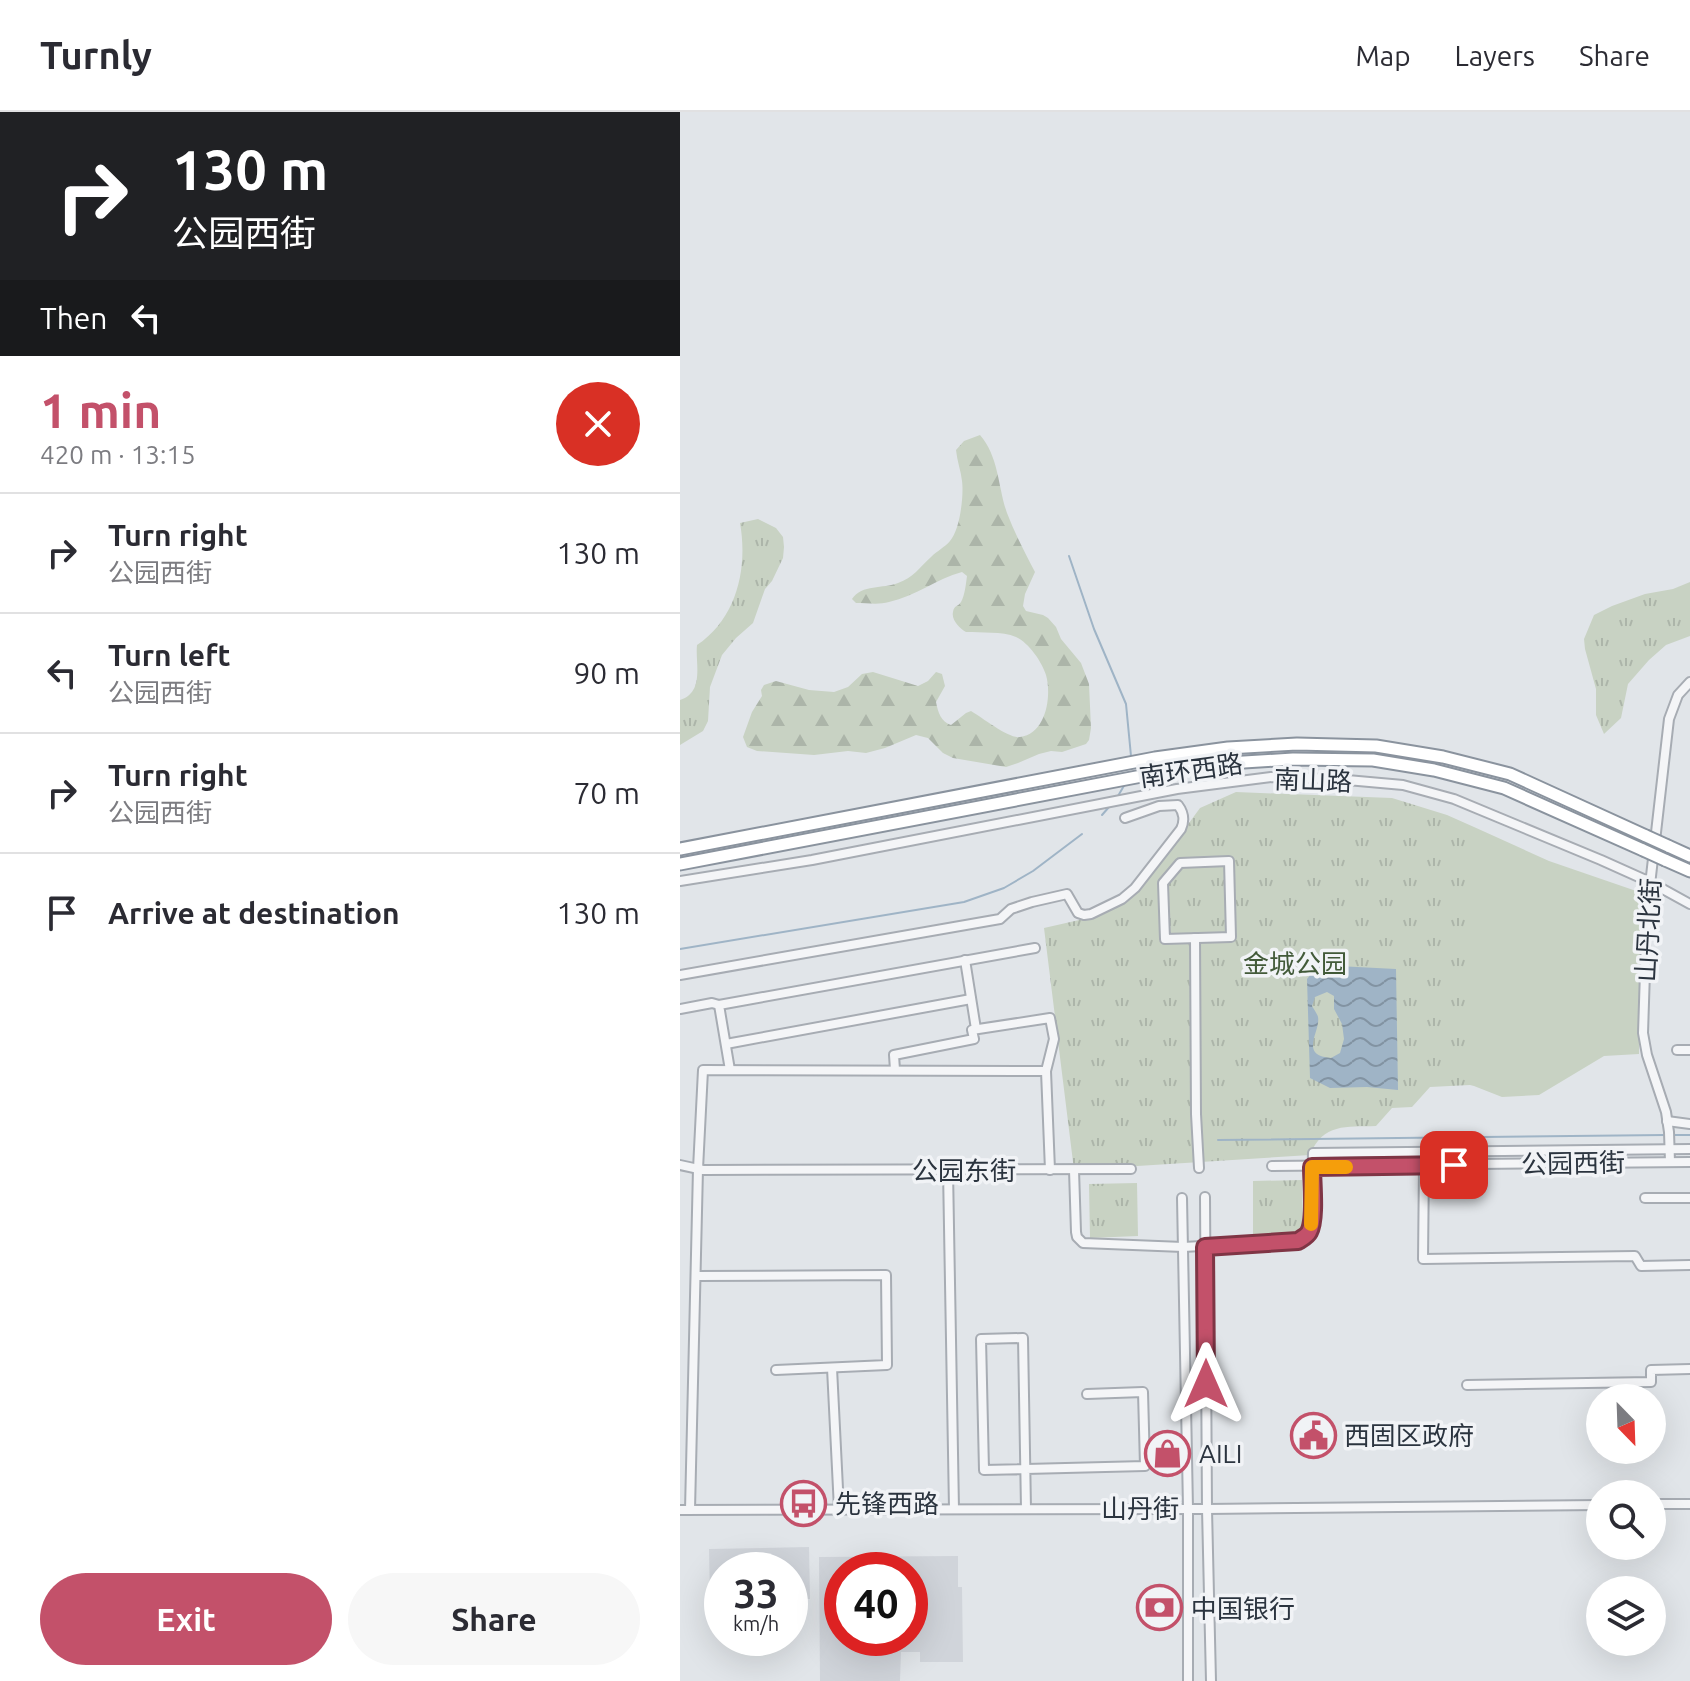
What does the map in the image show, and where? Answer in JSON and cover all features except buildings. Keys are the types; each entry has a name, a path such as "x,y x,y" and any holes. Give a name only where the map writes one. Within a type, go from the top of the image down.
{"highway":[{"name":"南环西路","path":"680,849 1155,758 1228,748 1297,744 1376,746 1443,757 1510,774 1690,856"},
{"name":"南环西路","path":"680,864 1147,775 1280,759 1373,760 1434,770 1504,788 1690,871"}],"street":[{"name":"山丹北街","path":"1670,1162 1663,1098 1647,1055 1643,1033 1647,911 1669,719 1678,695 1690,682"},
{"name":"南山路","path":"680,881 812,860 1138,795 1271,777 1403,785 1454,799 1650,882 1690,904"},
{"path":"1157,792 1159,806"},
{"path":"680,975 1000,919 1011,909 1067,894 1078,913 1091,914 1122,899 1135,888 1181,829 1184,817 1178,805 1159,806 1125,818"},
{"path":"1229,861 1231,937 1195,938 1165,939 1163,883 1180,863 1229,861"},
{"path":"1195,938 1199,1168"},
{"path":"680,1009 712,1003 719,1005 1035,948"},
{"path":"965,960 976,1029"},
{"path":"726,1044 971,999"},
{"path":"719,1005 730,1070"},
{"path":"895,1070 894,1055 974,1039 972,1030 976,1029 1050,1018 1054,1039 1046,1071 1050,1170"},
{"path":"1677,1050 1690,1050"},
{"path":"685,1510 697,1276 703,1070 1046,1071"},
{"path":"1667,1121 1690,1124"},
{"path":"1074,1170 1076,1232 1080,1241 1092,1244 1205,1247 1298,1241 1304,1237 1309,1232 1312,1217 1313,1153 1690,1149"},
{"path":"1670,1162 1690,1162"},
{"name":"公园西街","path":"1272,1166 1670,1162"},
{"name":"公园东街","path":"680,1165 698,1169 1131,1169"},
{"path":"1424,1165 1423,1259 1635,1256 1641,1266 1690,1265"},
{"path":"948,1170 954,1509"},
{"path":"1205,1197 1211,1681"},
{"path":"1182,1198 1188,1681"},
{"path":"1645,1198 1690,1198"},
{"path":"697,1276 886,1275 887,1365 776,1370"},
{"path":"1026,1509 1025,1469 1023,1338 981,1339 984,1470 1025,1469 1145,1466 1143,1392 1087,1394"},
{"path":"832,1368 839,1509"},
{"path":"1467,1385 1651,1382 1651,1370 1690,1369"},
{"path":"1186,1436 1206,1435"},
{"path":"1666,1504 1690,1504"},
{"name":"山丹街","path":"685,1510 1586,1505"}],"shaded area":[{"path":"809,1547 810,1599 808,1552 709,1552 709,1549"},
{"path":"928,1556 958,1556 958,1587 962,1587 963,1662 920,1662 920,1656 928,1656"},
{"path":"819,1557 824,1557 824,1656 901,1656 900,1681 820,1681"}],"green space":[{"path":"980,435 995,462 1010,521 1035,572 1023,606 1026,611 1048,618 1056,627 1061,639 1081,663 1089,684 1089,740 1086,744 1062,752 1039,754 1006,767 953,758 928,738 916,735 866,753 848,751 814,755 757,751 747,747 743,737 764,685 776,681 809,690 834,692 848,687 862,674 873,672 918,686 936,672 942,674 945,686 936,702 942,719 948,724 971,711 1015,737 1036,729 1047,703 1048,684 1044,670 1030,648 1016,637 966,632 956,624 953,612 962,599 967,576 962,572 889,602 856,603 852,599 861,591 903,581 950,541 959,521 962,495 956,450 964,441"},
{"path":"758,519 776,528 783,537 783,558 765,589 753,623 722,655 710,687 708,721 703,731 680,745 680,700 693,691 696,684 697,645 722,621 736,591 742,557 740,523"},
{"path":"1690,582 1690,636 1666,645 1649,660 1628,684 1621,718 1604,734 1596,715 1596,689 1584,639 1594,615 1645,594"},
{"name":"金城公园","path":"1236,792 1392,798 1474,827 1474,1086 1430,1087 1412,1107 1392,1108 1376,1126 1345,1127 1329,1132 1315,1145 1310,1155 1074,1170 1044,928 1088,918 1124,903 1159,864 1200,808"},
{"path":"1474,827 1549,861 1642,893 1639,1054 1604,1056 1539,1095 1502,1097 1474,1086"},
{"path":"1302,1180 1303,1233 1253,1234 1253,1181"},
{"path":"1137,1183 1138,1236 1090,1238 1089,1184"}],"water":[{"path":"1318,965 1396,969 1398,1090 1330,1088 1310,1078 1307,979","holes":["1327,992 1334,996 1334,1009 1342,1024 1344,1039 1340,1053 1331,1058 1315,1053 1313,1048 1318,1017 1312,1006 1315,997"]}],"waterway":[{"path":"1069,556 1094,629 1126,704 1131,756"},
{"path":"1118,796 1125,784"},
{"path":"1102,815 1109,807"},
{"path":"680,949 964,902 1004,888 1033,871 1082,834"},
{"path":"1218,1140 1665,1135"},
{"path":"1671,1135 1690,1135"}],"slow traffic":[{"path":"1311,1224 1312,1167 1346,1167"}],"place":[{"name":"西固区政府","path":"1313,1435"},
{"name":"AILI","path":"1168,1453"},
{"name":"先锋西路","path":"804,1503"},
{"name":"中国银行","path":"1160,1608"}],"route":[{"path":"1206,1384 1205,1247 1298,1241 1304,1237 1309,1232 1312,1217 1312,1167 1454,1165"}]}
